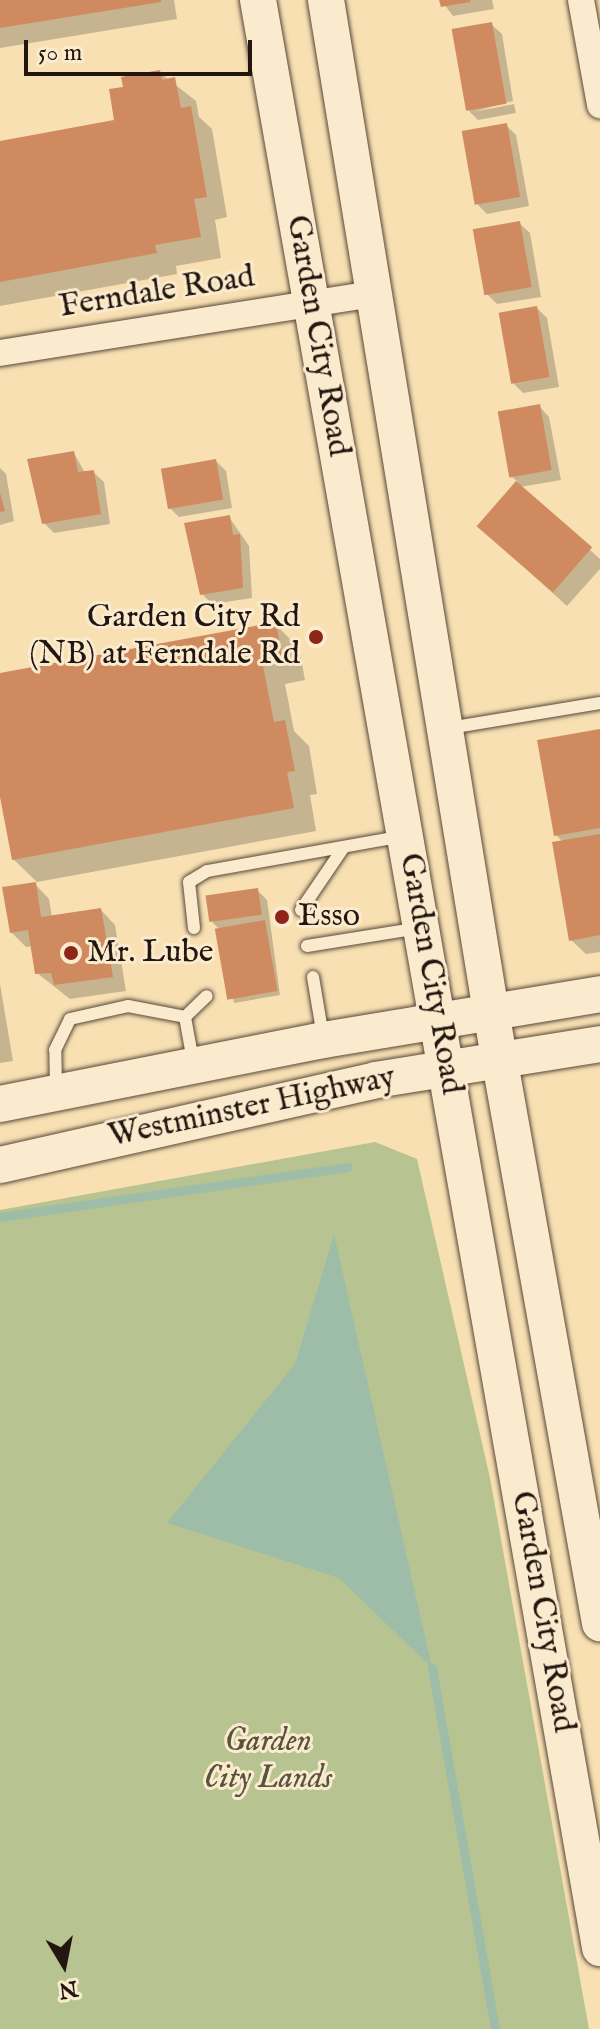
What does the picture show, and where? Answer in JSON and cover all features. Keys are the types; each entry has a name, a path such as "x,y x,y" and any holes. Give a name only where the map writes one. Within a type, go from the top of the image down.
{"main road":[{"name":"Garden City Road","path":"258,0 600,1948"},
{"name":"Garden City Road","path":"326,0 491,1012 600,1623"},
{"name":"Westminster Highway","path":"0,1104 323,1040 600,994"},
{"name":"Westminster Highway","path":"0,1165 222,1112 447,1069 600,1044"}],"street":[{"path":"581,0 600,105"},
{"name":"Ferndale Road","path":"0,353 373,294"}],"lane":[{"path":"444,729 600,703"},
{"path":"194,928 189,882 207,871 406,836"},
{"path":"301,910 344,847"},
{"path":"307,946 422,927"},
{"path":"313,977 323,1040"},
{"path":"185,1017 207,996"},
{"path":"56,1093 55,1050 70,1019 128,1006 185,1017"},
{"path":"185,1017 194,1066"}],"green space":[{"name":"Garden City Lands","path":"375,1142 417,1159 490,1478 589,2029 0,2029 0,1210"}],"shaded area":[{"path":"334,1234 432,1668 339,1578 167,1523 295,1364"}],"building":[{"path":"0,0 161,0 161,2 0,28"},
{"path":"439,0 470,0 470,2 441,7"},
{"path":"492,22 506,104 466,111 452,29"},
{"path":"160,70 162,80 175,77 181,108 191,106 207,197 194,199 201,237 155,245 157,253 0,282 0,141 114,120 109,89 123,87 121,77"},
{"path":"507,123 520,197 475,205 462,131"},
{"path":"520,221 532,287 484,295 473,229"},
{"path":"537,306 550,377 511,384 499,313"},
{"path":"540,404 552,470 509,477 498,411"},
{"path":"74,451 78,472 94,470 101,514 42,524 27,459"},
{"path":"216,459 223,499 168,509 161,469"},
{"path":"516,481 592,547 553,593 477,526"},
{"path":"0,493 5,511 0,512"},
{"path":"230,515 233,535 240,534 243,588 200,595 184,523"},
{"path":"276,622 282,657 262,661 274,722 285,720 295,771 287,772 294,808 12,860 0,797 0,673"},
{"path":"600,729 600,828 554,836 537,740"},
{"path":"600,834 600,935 569,941 552,842"},
{"name":"Mr. Lube","path":"36,882 41,917 101,908 113,977 54,985 51,973 35,974 28,930 10,933 2,887"},
{"path":"258,888 262,915 209,922 206,895"},
{"path":"265,920 278,991 227,1000 215,929"}],"waterway":[{"path":"0,1217 347,1167"},
{"path":"432,1668 495,2029"}],"place":[{"name":"Garden City Rd (NB) at Ferndale Rd","path":"316,637"},
{"name":"Esso","path":"282,917"},
{"name":"Mr. Lube","path":"71,953"}]}
